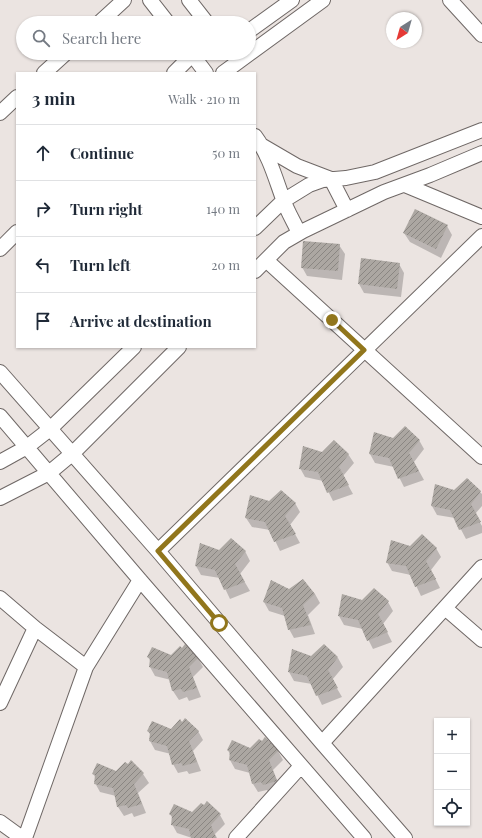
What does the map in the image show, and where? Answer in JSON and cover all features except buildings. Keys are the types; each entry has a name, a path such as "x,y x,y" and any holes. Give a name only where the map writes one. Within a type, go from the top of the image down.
{"street":[{"path":"107,16 124,0"},
{"path":"150,0 163,16"},
{"path":"189,0 202,16"},
{"path":"256,26 292,0"},
{"path":"256,49 323,0"},
{"path":"450,0 482,36"},
{"path":"45,72 58,60"},
{"path":"175,72 186,60"},
{"path":"196,60 205,72"},
{"path":"225,72 242,60"},
{"path":"0,113 16,99"},
{"path":"256,227 283,201 309,184 323,180 346,178 375,172 482,130"},
{"path":"258,141 297,166 331,179 347,210"},
{"path":"258,141 276,176 283,201 299,234"},
{"path":"256,270 284,242 299,234 384,192 482,154"},
{"path":"405,185 482,217"},
{"path":"0,249 16,233"},
{"path":"158,551 482,236"},
{"path":"266,260 482,457"},
{"path":"0,462 27,447 50,429 133,348"},
{"path":"0,498 49,473 73,453 178,348"},
{"path":"0,372 73,453 405,838"},
{"path":"0,416 364,838"},
{"path":"322,743 482,567"},
{"path":"0,822 24,838 86,667 140,580"},
{"path":"0,598 35,628 86,667"},
{"path":"445,608 482,640"},
{"path":"0,703 35,628"},
{"path":"236,838 301,766"}],"route":[{"path":"219,623 158,551 364,350 332,320"}]}
